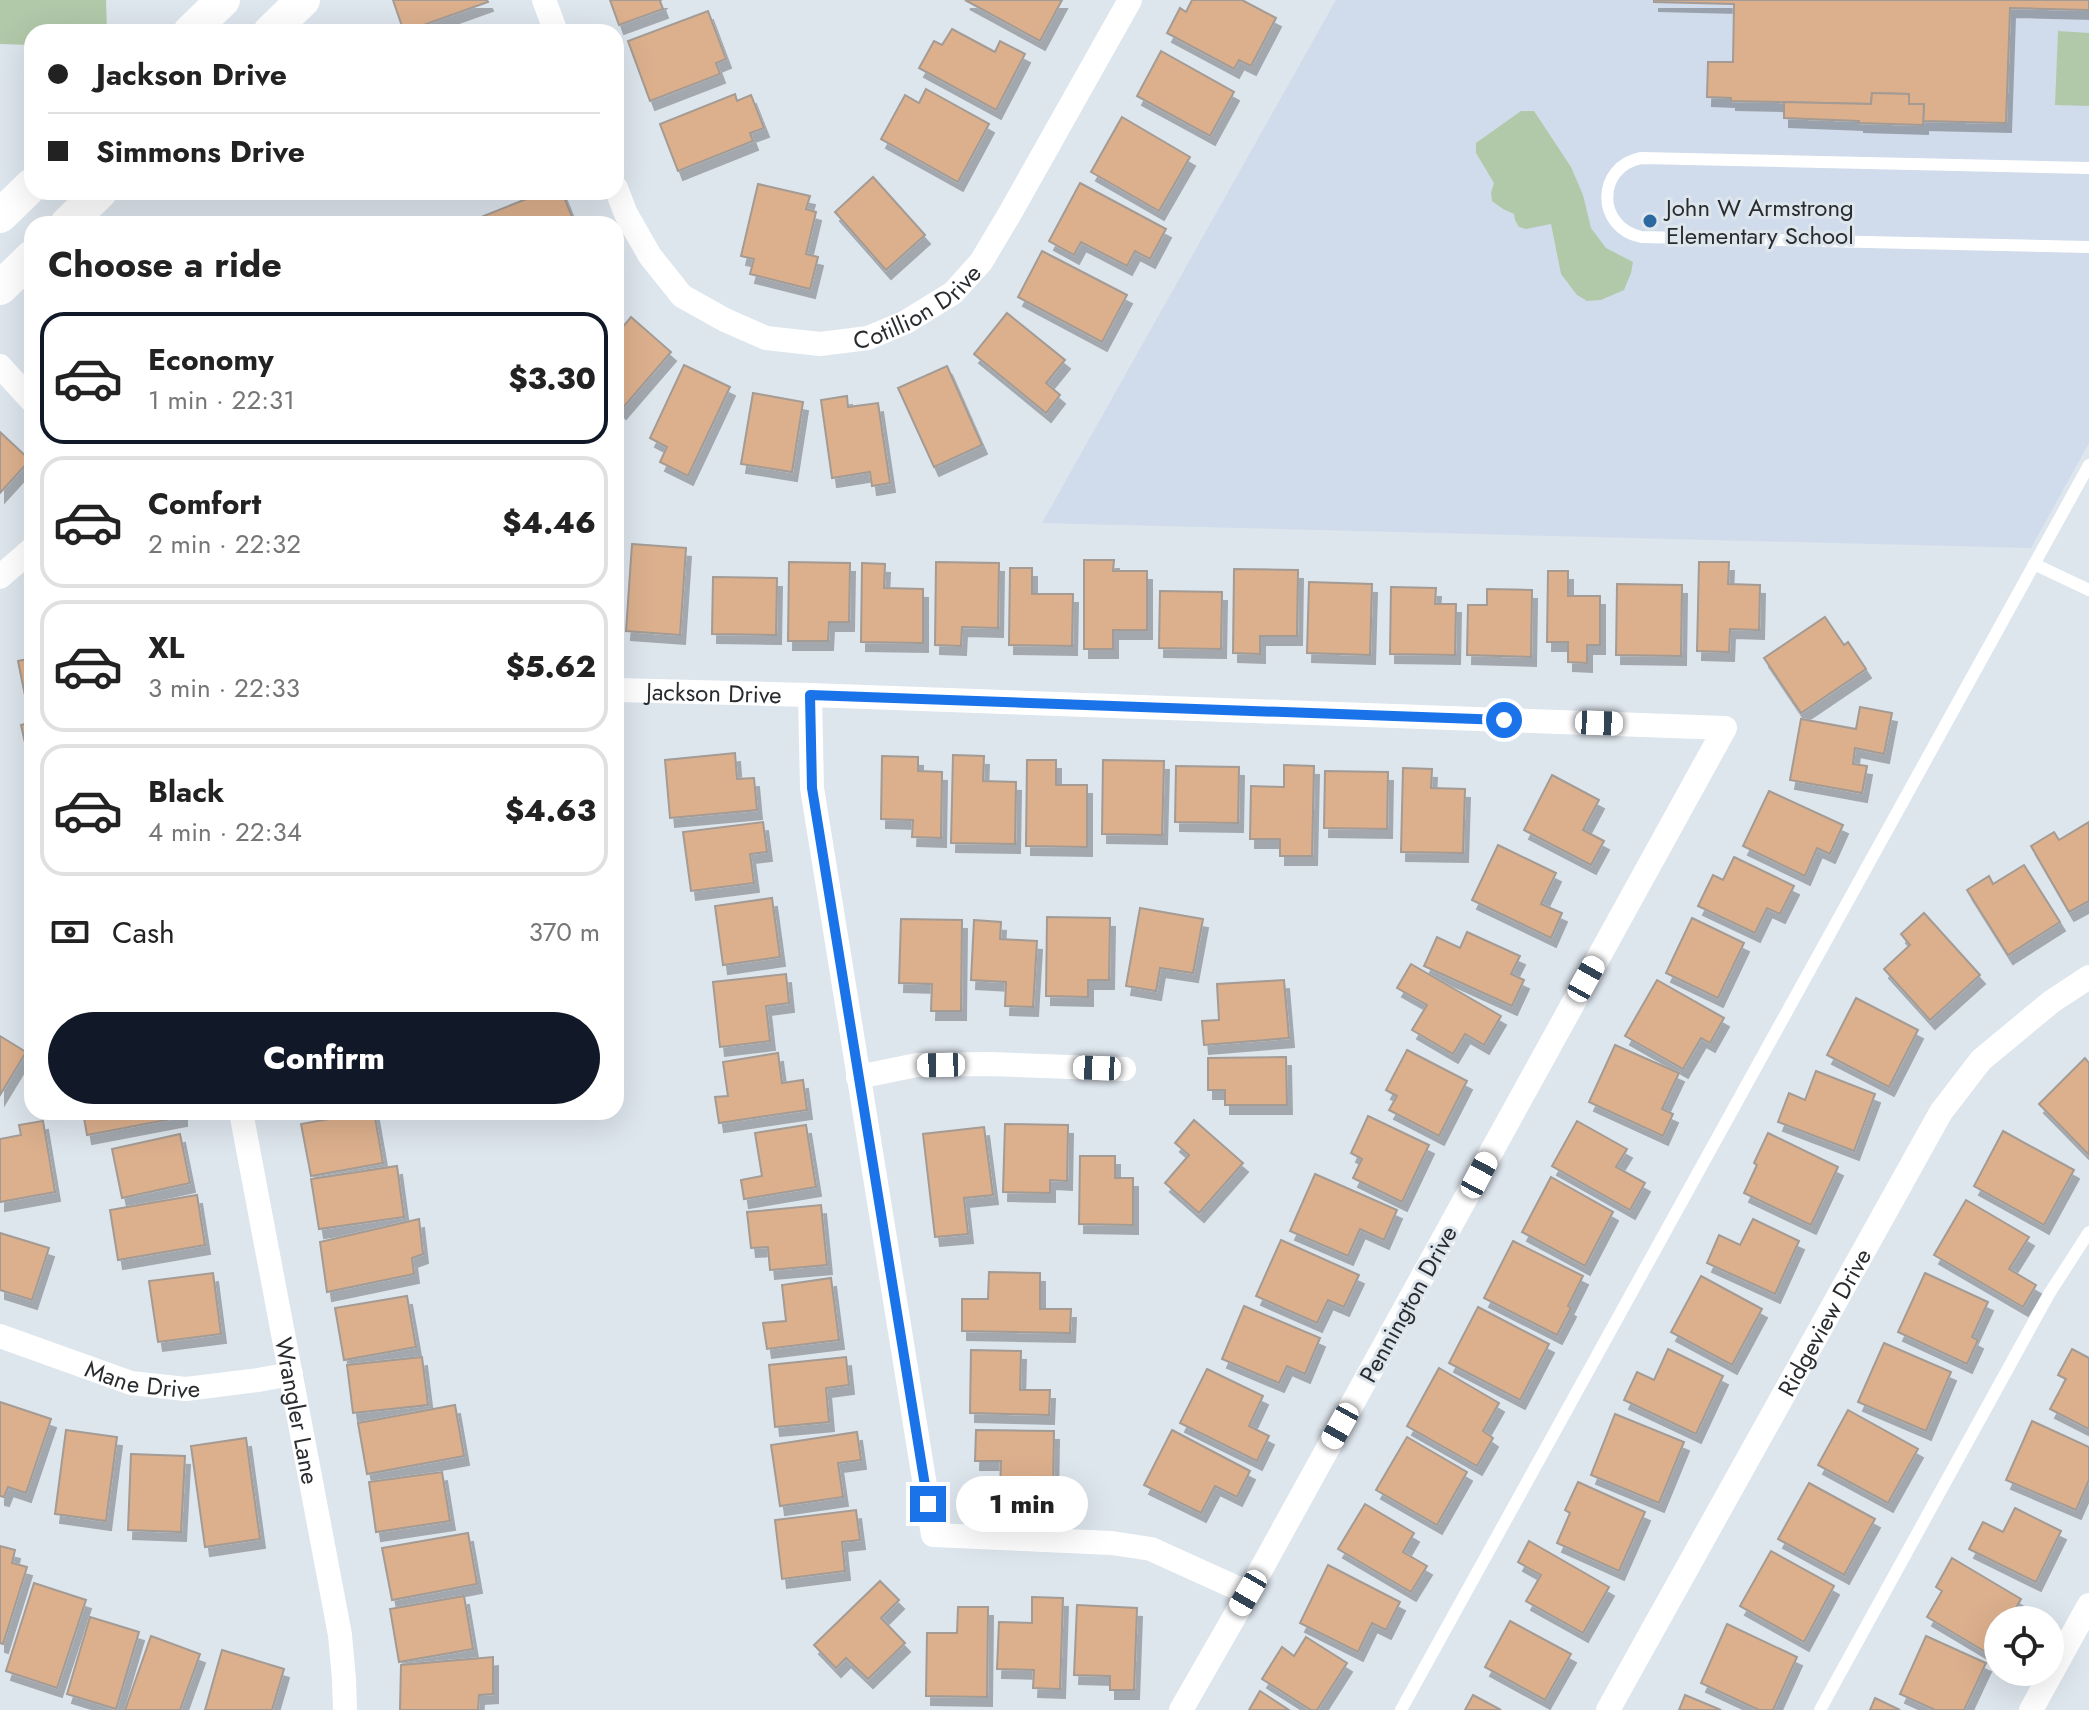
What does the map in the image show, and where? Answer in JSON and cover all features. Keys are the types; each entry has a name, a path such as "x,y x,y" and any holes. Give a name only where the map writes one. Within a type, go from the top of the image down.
{"main road":[{"path":"198,24 223,0"},
{"path":"278,24 303,0"},
{"path":"0,216 24,193"},
{"path":"75,216 92,200"},
{"path":"0,288 24,265"}],"street":[{"path":"544,0 553,24"},
{"name":"Cotillion Drive","path":"621,200 650,256 682,296 725,320 766,338 820,344 868,338 906,322 953,293 981,262 1130,0"},
{"path":"0,366 24,392"},
{"path":"0,577 24,556"},
{"name":"Jackson Drive","path":"624,690 1725,728"},
{"path":"810,695 812,788 933,1535 1112,1543 1151,1549 1248,1593"},
{"name":"Pennington Drive","path":"1181,1710 1725,728"},
{"name":"Ridgeview Drive","path":"1608,1710 1941,1112 1981,1060 2051,1002 2089,977"},
{"path":"858,1077 917,1065 1124,1069"},
{"name":"Wrangler Lane","path":"243,1120 340,1635 345,1710"},
{"name":"Mane Drive","path":"0,1336 131,1383 186,1389 291,1374"},
{"path":"2031,1710 2089,1605"}],"lane":[{"path":"2089,168 1641,158 1630,160 1613,175 1606,196 1607,207 1623,230 1641,237 2089,247"},
{"path":"1401,1710 2089,465"},
{"path":"2034,564 2089,590"},
{"path":"1820,1710 2049,1294 2089,1232"}],"shaded area":[{"name":"John W Armstrong Elementary School","path":"1336,0 2089,0 2089,443 2031,548 1042,523"}],"green space":[{"path":"0,0 106,0 107,24 24,24 24,45 0,44"},
{"path":"2058,31 2089,33 2089,106 2055,105"},
{"path":"1521,111 1534,111 1571,167 1583,195 1591,228 1606,248 1633,262 1624,290 1601,300 1587,301 1577,295 1561,274 1551,224 1526,229 1519,227 1514,214 1492,201 1494,183 1476,153 1476,143"}],"building":[{"path":"393,0 488,2 426,24 401,24"},
{"path":"610,0 661,0 663,9 619,24"},
{"path":"965,0 1062,0 1040,41"},
{"path":"1192,0 1242,0 1276,18 1251,66 1239,60 1234,69 1167,33 1180,8 1186,12"},
{"path":"1654,0 2089,0 2089,10 2010,8 2006,123 1923,121 1924,104 1909,104 1909,94 1872,93 1871,104 1731,101 1731,98 1707,97 1708,62 1733,62 1734,4"},
{"path":"708,11 726,59 716,63 720,74 650,101 628,41"},
{"path":"952,29 995,52 1000,41 1025,54 996,110 919,68 934,41 942,45"},
{"path":"1161,51 1234,92 1210,136 1137,96"},
{"path":"926,89 989,124 958,182 881,139 905,95 919,103"},
{"path":"1872,93 1909,94 1909,104 1924,104 1923,125 1784,118 1784,102 1871,104"},
{"path":"735,94 737,101 751,95 764,128 750,133 753,141 678,171 660,124"},
{"path":"1122,117 1190,157 1159,211 1091,172"},
{"path":"873,177 925,235 886,270 835,212"},
{"path":"1080,183 1166,229 1150,259 1135,251 1127,266 1081,242 1074,255 1049,241"},
{"path":"758,184 810,196 806,209 816,212 806,254 818,257 810,289 750,274 754,259 741,256"},
{"path":"524,200 565,200 572,216 484,216"},
{"path":"1042,251 1127,295 1102,342 1018,297"},
{"path":"1007,313 1065,360 1046,383 1060,395 1046,413 974,354"},
{"path":"631,317 671,352 624,407 624,325"},
{"path":"684,365 730,387 688,476 660,462 667,447 650,438"},
{"path":"947,366 982,445 934,467 898,388"},
{"path":"753,393 803,402 792,472 741,464"},
{"path":"847,396 848,407 878,403 890,483 872,486 870,472 832,478 821,400"},
{"path":"0,432 24,454 24,467 0,493"},
{"path":"632,544 686,548 680,635 626,631"},
{"path":"1084,560 1114,560 1113,571 1147,571 1147,630 1113,630 1113,649 1084,649"},
{"path":"789,562 850,563 849,622 829,622 828,641 788,641"},
{"path":"936,562 999,563 998,628 962,627 961,646 935,645"},
{"path":"1699,562 1729,562 1728,584 1760,585 1759,630 1730,629 1729,652 1697,651"},
{"path":"862,563 885,564 884,588 923,589 923,643 861,642"},
{"path":"1010,568 1032,568 1032,594 1073,594 1072,646 1009,645"},
{"path":"1234,569 1298,570 1297,636 1260,636 1260,654 1233,653"},
{"path":"1548,571 1568,571 1568,596 1600,596 1600,645 1587,645 1587,663 1568,662 1568,642 1547,642"},
{"path":"713,577 777,578 776,635 712,634"},
{"path":"1309,582 1372,584 1370,655 1307,653"},
{"path":"1617,584 1682,585 1681,656 1616,655"},
{"path":"1391,587 1436,588 1435,604 1456,604 1455,655 1390,654"},
{"path":"1487,589 1532,590 1531,657 1467,655 1468,605 1487,605"},
{"path":"1160,591 1222,592 1221,649 1159,648"},
{"path":"1825,617 1844,645 1848,642 1866,669 1801,713 1764,658"},
{"path":"24,660 24,690 18,661"},
{"path":"1860,707 1892,713 1884,754 1855,748 1853,764 1867,766 1862,793 1790,780 1801,719 1856,729"},
{"path":"735,753 737,779 754,778 757,810 670,818 665,760"},
{"path":"953,755 984,756 983,781 1016,782 1015,844 951,843"},
{"path":"882,756 918,757 918,771 942,772 941,838 912,837 913,820 881,819"},
{"path":"1027,760 1056,760 1056,785 1087,785 1087,847 1026,846"},
{"path":"1103,760 1164,761 1162,835 1102,834"},
{"path":"1284,765 1314,766 1312,856 1280,856 1280,839 1250,839 1251,786 1284,787"},
{"path":"1176,766 1239,767 1238,823 1175,822"},
{"path":"1403,768 1432,769 1431,788 1465,789 1463,853 1401,852"},
{"path":"1325,771 1388,772 1387,829 1324,828"},
{"path":"1552,775 1599,800 1583,830 1604,841 1591,865 1524,830"},
{"path":"1769,791 1843,825 1830,854 1817,848 1805,876 1743,846"},
{"path":"763,822 767,852 750,854 754,883 691,891 683,832"},
{"path":"2089,822 2089,901 2069,912 2031,846 2054,832 2059,840"},
{"path":"1498,845 1556,873 1541,904 1562,913 1551,938 1472,900"},
{"path":"1734,857 1794,886 1780,914 1767,908 1755,933 1698,906 1713,875 1723,880"},
{"path":"2024,865 2060,922 2008,955 1967,890 1989,876 1993,884"},
{"path":"772,898 780,957 723,965 715,906"},
{"path":"1140,908 1203,919 1193,973 1160,968 1156,991 1126,986"},
{"path":"1924,913 1980,975 1930,1020 1884,969 1910,945 1901,934"},
{"path":"1047,917 1110,918 1109,980 1088,980 1088,997 1046,996"},
{"path":"1692,918 1744,943 1718,998 1666,973"},
{"path":"901,919 962,920 961,1011 931,1011 932,984 899,983"},
{"path":"974,920 1001,922 1000,939 1037,941 1033,1007 1005,1006 1006,982 971,980"},
{"path":"1467,932 1520,956 1511,974 1524,980 1512,1006 1424,966 1437,937 1460,948"},
{"path":"1411,964 1501,1016 1484,1045 1465,1034 1453,1054 1412,1030 1427,1005 1397,988"},
{"path":"786,974 789,1003 766,1006 770,1041 720,1047 713,982"},
{"path":"1284,980 1289,1038 1204,1045 1202,1021 1219,1020 1217,984"},
{"path":"1657,980 1724,1018 1710,1043 1701,1038 1683,1069 1625,1036"},
{"path":"1856,998 1918,1030 1889,1087 1827,1055"},
{"path":"0,1036 24,1051 24,1055 0,1095"},
{"path":"1615,1045 1679,1073 1662,1109 1673,1114 1663,1136 1589,1102"},
{"path":"1407,1050 1467,1081 1439,1136 1389,1110 1397,1096 1386,1090"},
{"path":"778,1053 782,1083 803,1080 807,1110 719,1123 715,1097 728,1096 723,1062"},
{"path":"1286,1057 1287,1105 1225,1105 1225,1090 1208,1090 1208,1058"},
{"path":"2085,1058 2089,1063 2089,1155 2039,1104"},
{"path":"1816,1071 1875,1094 1854,1151 1778,1122 1789,1093 1805,1100"},
{"path":"1368,1116 1429,1145 1402,1202 1353,1178 1362,1159 1351,1153"},
{"path":"84,1120 166,1120 87,1135"},
{"path":"323,1120 375,1120 383,1163 311,1176 301,1124"},
{"path":"1194,1120 1243,1163 1199,1213 1165,1183 1189,1155 1175,1143"},
{"path":"43,1121 55,1192 0,1202 0,1139 21,1135 19,1125"},
{"path":"1577,1121 1627,1149 1616,1167 1645,1183 1630,1210 1552,1166"},
{"path":"1005,1124 1068,1125 1067,1181 1050,1180 1050,1193 1003,1192"},
{"path":"806,1125 816,1187 744,1199 741,1180 762,1176 755,1133"},
{"path":"984,1127 993,1195 964,1198 968,1234 935,1237 923,1134"},
{"path":"2003,1131 2074,1170 2044,1225 1974,1186"},
{"path":"1768,1133 1838,1167 1811,1225 1744,1193"},
{"path":"180,1134 190,1183 122,1198 112,1149"},
{"path":"1080,1156 1115,1156 1115,1178 1133,1178 1133,1225 1079,1224"},
{"path":"397,1166 404,1217 319,1229 311,1179"},
{"path":"1315,1174 1397,1210 1384,1240 1360,1229 1348,1256 1290,1231"},
{"path":"1551,1177 1613,1212 1585,1266 1522,1232"},
{"path":"197,1195 205,1245 118,1260 110,1210"},
{"path":"1966,1200 2029,1237 2009,1269 2036,1285 2023,1307 1934,1255"},
{"path":"821,1205 827,1265 770,1270 768,1247 751,1248 747,1212"},
{"path":"419,1219 423,1254 412,1258 414,1274 327,1292 320,1242"},
{"path":"1753,1219 1799,1241 1775,1294 1707,1263 1719,1235 1740,1245"},
{"path":"0,1233 49,1248 32,1300 0,1290"},
{"path":"1281,1240 1359,1275 1344,1307 1328,1300 1317,1323 1256,1296"},
{"path":"1513,1241 1583,1276 1557,1335 1484,1298"},
{"path":"989,1272 1040,1273 1040,1309 1071,1309 1070,1333 962,1331 962,1299 988,1299"},
{"path":"213,1273 221,1334 158,1342 149,1281"},
{"path":"1925,1273 1988,1302 1972,1337 1978,1340 1967,1364 1898,1332"},
{"path":"1701,1276 1762,1309 1732,1365 1671,1332"},
{"path":"831,1278 839,1340 767,1349 763,1323 786,1321 782,1285"},
{"path":"407,1296 416,1347 344,1360 335,1308"},
{"path":"1244,1306 1320,1338 1305,1374 1287,1366 1279,1383 1222,1359"},
{"path":"1478,1307 1549,1344 1520,1400 1449,1363"},
{"path":"1884,1343 1951,1372 1926,1431 1858,1402"},
{"path":"1668,1349 1723,1376 1696,1434 1624,1400 1637,1372 1654,1380"},
{"path":"2072,1349 2089,1358 2089,1429 2050,1409 2066,1379 2058,1375"},
{"path":"971,1350 1021,1351 1020,1390 1050,1390 1049,1415 970,1413"},
{"path":"422,1357 428,1405 353,1413 347,1365"},
{"path":"846,1357 849,1385 826,1388 829,1422 775,1427 769,1365"},
{"path":"1439,1368 1499,1403 1483,1431 1493,1438 1477,1466 1407,1426"},
{"path":"1207,1369 1263,1396 1249,1426 1269,1436 1257,1461 1180,1423"},
{"path":"0,1402 51,1419 26,1493 8,1487 4,1497 0,1496"},
{"path":"455,1405 464,1456 367,1474 358,1423"},
{"path":"1848,1410 1918,1449 1888,1503 1818,1465"},
{"path":"1615,1414 1684,1442 1659,1503 1591,1475"},
{"path":"2032,1421 2089,1447 2089,1480 2076,1510 2006,1480"},
{"path":"66,1430 117,1437 106,1521 55,1514"},
{"path":"976,1430 1054,1431 1053,1493 1000,1492 1001,1461 975,1461"},
{"path":"1172,1430 1250,1471 1237,1497 1215,1486 1201,1513 1144,1485"},
{"path":"857,1432 861,1460 838,1463 843,1497 780,1506 771,1445"},
{"path":"1407,1437 1467,1472 1437,1525 1376,1490"},
{"path":"246,1438 260,1539 205,1547 191,1446"},
{"path":"131,1454 185,1456 181,1532 128,1530"},
{"path":"442,1472 450,1521 376,1532 369,1482"},
{"path":"1578,1482 1645,1512 1619,1571 1557,1543 1570,1513 1565,1510"},
{"path":"1809,1483 1875,1519 1844,1575 1778,1539"},
{"path":"1365,1504 1414,1533 1403,1552 1427,1566 1411,1592 1338,1549"},
{"path":"2015,1508 2061,1531 2036,1582 1969,1549 1983,1522 2003,1532"},
{"path":"856,1510 860,1540 842,1542 845,1571 782,1579 775,1520"},
{"path":"468,1533 477,1584 392,1600 382,1548"},
{"path":"1529,1541 1609,1587 1583,1633 1526,1601 1541,1575 1518,1562"},
{"path":"0,1546 15,1550 12,1563 27,1567 3,1644 0,1643"},
{"path":"1771,1551 1834,1586 1804,1642 1740,1606"},
{"path":"1952,1558 2021,1599 2017,1606 1984,1606 1984,1651 1927,1617 1942,1591 1936,1587"},
{"path":"1328,1565 1400,1602 1386,1630 1372,1623 1358,1652 1300,1623"},
{"path":"880,1581 899,1600 881,1618 905,1643 868,1679 846,1658 836,1668 814,1645"},
{"path":"34,1583 86,1600 57,1688 6,1671"},
{"path":"464,1596 473,1649 399,1662 390,1609"},
{"path":"1032,1597 1063,1598 1060,1689 1033,1688 1034,1670 997,1669 999,1622 1032,1623"},
{"path":"1077,1605 1137,1608 1134,1690 1110,1690 1110,1676 1074,1675"},
{"path":"958,1607 988,1607 987,1697 926,1696 927,1633 957,1633"},
{"path":"90,1617 139,1632 116,1709 67,1694"},
{"path":"1510,1621 1571,1654 1545,1700 1485,1667"},
{"path":"1727,1624 1797,1657 1773,1710 1759,1710 1701,1683"},
{"path":"151,1636 200,1654 180,1710 125,1710"},
{"path":"1926,1636 1984,1662 1964,1710 1935,1710 1900,1694"},
{"path":"1306,1637 1347,1663 1317,1710 1311,1710 1262,1679 1282,1647 1294,1656"},
{"path":"222,1650 284,1669 272,1710 205,1710"},
{"path":"493,1657 493,1694 479,1695 478,1710 400,1710 401,1665"},
{"path":"1260,1691 1289,1710 1249,1710"},
{"path":"1473,1695 1501,1710 1465,1710"},
{"path":"1685,1695 1721,1710 1679,1710"},
{"path":"1875,1698 1900,1710 1870,1710"}],"place":[{"name":"John W Armstrong Elementary School","path":"1650,221"}],"route":[{"path":"928,1504 812,788 810,695 1504,720"}]}
